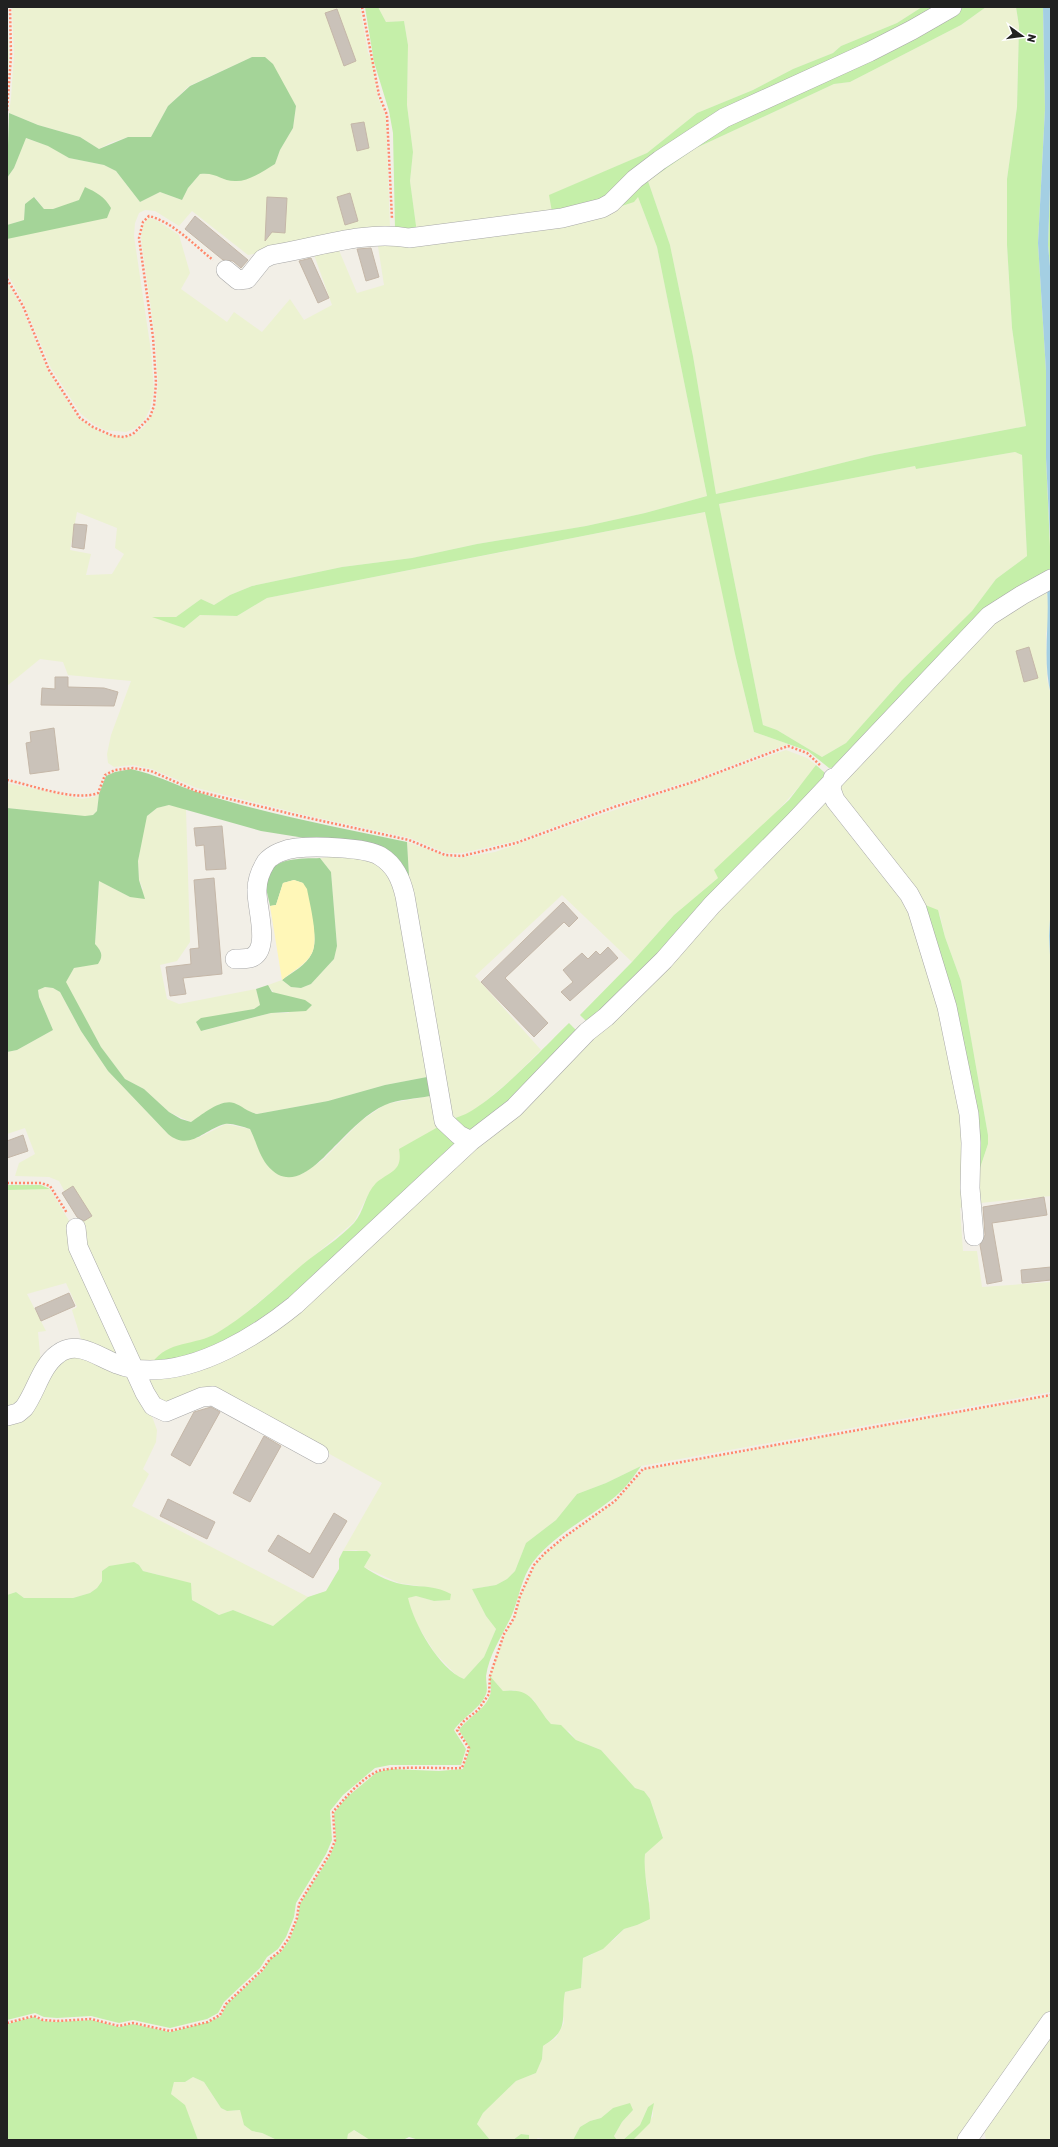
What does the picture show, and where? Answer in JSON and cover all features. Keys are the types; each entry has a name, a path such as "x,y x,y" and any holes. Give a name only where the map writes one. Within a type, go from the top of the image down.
{"street":[{"path":"226,270 238,280 247,279 263,259 271,255 328,244 393,236 409,238 562,218 602,208 611,203 635,179 660,160 724,118 875,48 952,7"},
{"path":"7,1416 18,1413 24,1408 50,1361 58,1353 67,1349 77,1348 133,1369 151,1370 196,1361 220,1353 269,1326 295,1306 471,1141 514,1108 587,1032 606,1017 664,960 712,905 989,616 1049,580"},
{"path":"833,778 832,789 835,800 909,894 917,910 947,1007 969,1114 971,1143 970,1188 974,1236"},
{"path":"235,959 251,958 260,950 262,940 257,890 260,874 267,861 273,855 295,848 363,849 380,856 388,862 399,875 405,896 444,1121 458,1135 471,1141"},
{"path":"76,1228 78,1247 133,1369 153,1406 166,1412 202,1397 213,1396 319,1454"},
{"path":"967,2140 1051,2021"}],"path":[{"path":"7,111 11,56 10,7"},
{"path":"362,7 380,95 387,115 393,236"},
{"path":"7,279 23,306 49,370 80,418 103,432 124,437 133,434 150,417 156,394 153,337 139,238 143,222 149,216 156,218 180,234 226,270"},
{"path":"7,780 61,792 89,796 98,792 105,775 115,770 133,768 151,771 196,790 304,818 409,840 445,855 462,856 516,843 693,782 788,746 807,753 833,778"},
{"path":"7,1183 40,1183 50,1186 76,1228"},
{"path":"7,2023 34,2016 43,2020 57,2021 91,2019 119,2026 133,2023 170,2031 208,2022 220,2015 226,2004 262,1970 270,1959 280,1951 289,1938 297,1918 299,1904 330,1855 335,1841 333,1812 345,1797 376,1771 390,1768 462,1768 469,1748 458,1730 464,1721 478,1710 489,1694 490,1676 504,1634 514,1618 520,1596 534,1565 545,1553 563,1538 615,1501 643,1469 1051,1395"}],"green space":[{"path":"7,7 9,56 7,102"},
{"path":"12,7 360,7 368,53 374,62 374,76 378,98 386,117 390,228 248,255 192,211 179,226 155,211 145,210 139,213 135,223 134,236 151,351 154,390 150,409 145,419 136,428 126,432 105,430 95,425 81,414 51,368 23,302 7,273 7,239 21,235 79,200 53,209 44,209 35,197 25,204 24,220 7,225 7,178 14,168 25,138 49,146 69,158 104,165 116,171 140,202 160,192 182,200 188,188 200,174 211,173 236,181 263,171 275,164 280,150 293,128 296,106 289,94 252,57 189,86 168,106 151,137 128,137 110,143 99,149 80,137 38,125 9,113 14,55"},
{"path":"365,7 378,7 386,22 404,21 408,45 407,105 413,152 410,181 417,233 395,229 393,133 389,111 374,62"},
{"path":"378,7 922,7 897,23 841,46 833,53 793,69 753,90 697,113 647,153 550,195 552,212 417,233 410,181 413,152 407,105 408,45 404,21 386,22"},
{"path":"922,7 944,7 834,61 611,196 552,212 549,195 647,153 697,113 753,90 793,69 833,53 841,46 897,23"},
{"path":"956,7 986,7 961,25 850,82 834,84 696,148 648,181 670,245 693,356 716,494 874,455 1026,426 1012,328 1007,245 1007,179 1017,107 1019,26 1016,7 1043,7 1045,109 1038,243 1046,371 1046,458 1051,569 1029,581 836,767 829,768 808,751 754,732 735,654 705,512 267,598 237,616 200,615 184,628 152,617 176,617 201,599 214,605 230,595 252,586 342,567 412,558 477,544 586,526 645,513 707,496 657,247 638,197 634,202 594,215 686,146","holes":["1015,452 1022,455 1027,556 996,579 972,611 902,680 846,743 822,757 777,730 763,725 719,504 915,466 916,469"]},
{"path":"986,7 1016,7 1019,26 1017,107 1007,179 1007,245 1012,328 1026,426 874,455 716,494 693,356 670,245 648,181 696,148 834,84 850,82 961,25"},
{"path":"252,57 265,57 273,64 296,106 293,128 280,150 275,164 256,175 245,180 230,181 211,174 200,174 188,188 182,200 160,192 140,202 116,171 104,165 69,158 48,146 26,138 14,168 7,178 9,113 38,125 80,137 99,149 128,137 151,137 168,106 190,86"},
{"path":"1051,159 1051,277 1048,245"},
{"path":"85,187 100,195 109,204 111,208 107,218 7,239 7,225 24,220 25,204 34,197 44,209 53,209 79,200"},
{"path":"638,197 657,247 707,496 645,513 586,526 477,544 412,558 342,567 252,586 230,595 214,605 201,599 176,617 154,617 184,628 200,615 237,616 267,598 706,512 735,654 754,732 788,744 692,780 613,805 516,841 462,853 446,853 410,838 305,815 197,788 152,769 133,765 114,767 108,763 107,754 111,735 131,681 68,675 63,662 40,659 7,686 7,282 21,306 48,371 79,419 102,433 124,438 134,435 144,427 156,406 158,383 155,337 141,238 144,223 149,218 156,220 179,235 190,273 181,289 227,322 234,312 262,332 290,299 304,320 332,305 313,252 338,248 357,293 384,285 377,240","holes":["77,512 117,528 115,548 124,554 112,574 86,575 91,554 70,550"]},
{"path":"1015,452 1022,455 1027,556 996,579 972,611 902,680 846,743 822,757 777,730 763,725 719,504 915,466 916,469"},
{"path":"1047,588 1049,618 1046,634 1047,680 1051,695 1051,903 1049,936 1051,974 1051,1196 980,1203 979,1171 988,1144 988,1135 961,981 945,937 940,915 920,903 857,825 836,781 992,620"},
{"path":"786,750 807,758 816,765 813,771 718,878 674,915 632,962 562,895 475,976 541,1050 511,1080 475,1110 460,1117 446,1118 410,893 407,842 446,856 459,858 495,852"},
{"path":"816,765 824,772 826,778 658,961 589,1024 580,1015 632,962 674,915 718,878 714,870 789,800"},
{"path":"131,769 197,792 249,807 302,820 407,842 410,893 355,846 261,831 169,805 157,808 147,816 138,861 139,880 145,899 130,897 99,881 95,944 100,951 101,958 98,964 74,968 66,982 101,1047 125,1079 144,1089 169,1112 181,1119 191,1122 211,1108 223,1103 234,1103 257,1114 328,1101 385,1085 427,1077 430,1096 396,1101 378,1108 350,1131 316,1165 297,1176 287,1177 277,1174 267,1165 250,1129 225,1124 197,1138 183,1141 168,1134 108,1071 81,1031 60,992 53,988 45,987 38,990 39,997 53,1030 17,1050 7,1052 7,808 85,816 93,815 97,811 99,794 106,776 115,772"},
{"path":"7,783 82,799 94,797 99,794 97,811 93,815 85,817 7,808"},
{"path":"829,789 912,904 965,1113 967,1205 960,1208 963,1251 977,1251 982,1287 1051,1282 1051,1392 641,1466 606,1483 577,1494 556,1520 526,1543 515,1571 507,1579 496,1585 472,1589 486,1616 496,1629 484,1657 464,1679 457,1676 435,1653 416,1623 407,1598 416,1596 434,1601 449,1600 450,1594 433,1588 399,1583 364,1567 371,1555 356,1550 343,1551 382,1483 219,1393 163,1404 143,1376 247,1345"},
{"path":"169,805 186,809 190,942 177,961 160,965 167,999 179,1004 256,989 260,1005 254,1009 224,1015 202,1031 271,1013 289,1013 268,985 282,980 291,987 301,988 311,984 334,959 337,945 331,872 320,858 342,856 378,863 397,885 427,1077 385,1085 328,1101 257,1114 247,1111 233,1103 220,1104 191,1122 169,1112 144,1089 125,1079 101,1047 65,982 74,968 83,966 101,952 95,944 99,881 130,897 143,889 139,880 138,861 144,824 147,816 157,808"},
{"path":"320,858 331,872 337,946 334,959 311,984 301,988 291,987 282,980 310,957 314,946 314,928 310,908 303,883 294,880 283,883 276,905 270,906 266,881 269,873 280,863 296,859"},
{"path":"920,903 938,910 945,937 961,981 988,1135 988,1144 979,1171 972,1173"},
{"path":"268,985 272,992 305,1000 312,1005 306,1011 271,1013 201,1031 196,1022 201,1018 254,1009 260,1005 256,989"},
{"path":"45,987 53,988 60,992 81,1031 108,1071 168,1134 198,1138 226,1124 250,1129 267,1165 283,1176 302,1174 323,1160 361,1121 386,1104 430,1096 438,1127 401,1156 399,1165 395,1170 369,1193 354,1222 239,1319 216,1334 152,1363 140,1361 82,1245 83,1226 59,1181 49,1177 15,1176 19,1163 35,1154 25,1128 7,1134 7,1052 17,1050 53,1030 39,997 38,990"},
{"path":"569,1023 578,1032 499,1110 470,1130 460,1129 454,1118 467,1113 497,1092"},
{"path":"438,1127 454,1141 454,1147 278,1313 211,1350 152,1363 166,1350 209,1337 217,1333 261,1301 302,1265 354,1223 360,1214 372,1187 397,1167 400,1157 399,1149"},
{"path":"7,1185 41,1185 50,1189 7,1190"},
{"path":"34,1188 50,1189 74,1229 126,1360 83,1345 72,1310 77,1307 66,1283 27,1294 46,1331 38,1332 41,1365 33,1387 7,1412 7,1190"},
{"path":"69,1354 129,1374 153,1419 157,1430 156,1442 143,1469 149,1474 132,1506 308,1597 273,1626 233,1610 219,1615 192,1600 192,1591 160,1575 143,1571 139,1565 109,1566 102,1571 102,1581 97,1588 90,1593 73,1598 24,1598 16,1592 7,1595 7,1421 48,1374"},
{"path":"1051,1396 1051,2010 958,2140 633,2140 653,2116 653,2104 648,2107 640,2125 623,2140 617,2140 614,2136 622,2122 633,2110 613,2108 601,2118 590,2121 580,2127 573,2140 549,2140 538,2138 535,2140 529,2140 529,2135 521,2134 513,2140 490,2140 477,2124 483,2113 516,2081 536,2073 542,2059 543,2046 556,2038 564,2023 562,2007 565,1992 581,1988 583,1958 591,1955 615,1939 624,1929 637,1925 650,1901 644,1869 645,1854 663,1837 650,1799 644,1791 635,1788 601,1750 576,1740 570,1732 551,1724 537,1707 534,1700 514,1690 503,1691 490,1676 505,1635 515,1618 521,1596 535,1565 545,1553 615,1502 644,1470"},
{"path":"641,1466 620,1493 550,1544 541,1552 529,1568 514,1610 490,1661 486,1676 487,1688 484,1699 454,1730 466,1749 461,1765 390,1765 375,1768 343,1795 330,1811 332,1840 326,1854 296,1903 294,1917 286,1937 278,1949 267,1957 260,1968 224,2002 218,2013 207,2019 170,2028 133,2020 119,2023 91,2016 57,2018 44,2017 35,2013 7,2020 7,1595 16,1592 24,1598 73,1598 90,1593 97,1588 102,1581 102,1571 109,1566 134,1562 139,1565 143,1571 191,1583 192,1600 219,1615 233,1610 273,1626 308,1597 326,1591 339,1569 339,1559 343,1551 367,1551 371,1555 364,1567 379,1576 397,1583 435,1588 451,1594 450,1600 434,1601 416,1596 408,1598 411,1609 422,1632 437,1656 455,1674 464,1679 484,1657 496,1629 486,1616 472,1589 496,1585 507,1579 515,1571 526,1543 556,1520 577,1494 606,1483"},
{"path":"490,1676 503,1691 513,1690 527,1695 532,1699 551,1724 561,1725 576,1740 601,1750 635,1788 644,1791 650,1799 663,1838 645,1854 645,1870 650,1919 624,1929 603,1949 583,1958 581,1988 565,1992 563,2023 561,2029 552,2040 543,2046 542,2059 536,2073 516,2081 483,2113 477,2124 490,2140 419,2140 409,2137 403,2140 370,2140 354,2130 348,2134 347,2140 277,2140 262,2133 252,2131 244,2125 240,2110 227,2111 221,2108 204,2082 193,2077 185,2082 174,2082 171,2094 185,2105 198,2140 7,2140 7,2024 34,2017 43,2021 57,2022 91,2020 119,2027 133,2024 170,2032 209,2022 221,2016 227,2004 263,1971 270,1959 281,1952 290,1939 298,1918 300,1904 330,1856 336,1841 334,1813 346,1798 377,1772 391,1769 439,1771 463,1769 470,1748 459,1730 488,1700 491,1691"},
{"path":"1051,2031 1051,2140 986,2140 984,2129"},
{"path":"193,2077 204,2082 221,2108 227,2111 240,2110 252,2131 262,2133 277,2140 198,2140 188,2114 171,2094 174,2082 185,2082"},
{"path":"630,2103 633,2110 622,2122 614,2136 617,2140 573,2140 580,2127 590,2121 601,2118 613,2108"},
{"path":"654,2103 650,2123 633,2140 623,2140 640,2125 648,2107"},
{"path":"353,2130 370,2140 347,2140 348,2134"},
{"path":"521,2134 529,2135 529,2140 513,2140"}],"sand":[{"path":"294,880 303,883 307,889 315,939 312,953 306,961 282,980 270,906 276,905 283,883"}],"water":[{"path":"1043,7 1051,7 1051,159 1048,245 1051,277 1051,558 1046,458 1046,371 1038,243 1045,109"},
{"path":"1051,585 1051,695 1047,668 1047,588"},
{"path":"1051,903 1051,974 1049,936"}],"building":[{"path":"337,9 356,61 344,66 325,13"},
{"path":"364,122 369,148 357,151 351,124"},
{"path":"350,193 358,221 345,225 337,197"},
{"path":"267,197 287,198 285,233 272,232 265,241"},
{"path":"195,216 248,260 241,268 233,261 223,260 185,229"},
{"path":"371,248 379,277 366,281 357,249"},
{"path":"311,258 329,298 318,303 299,261"},
{"path":"74,524 87,525 84,549 72,547"},
{"path":"1029,647 1038,678 1024,682 1016,651"},
{"path":"55,677 68,677 68,687 104,688 118,692 114,706 41,705 42,688 55,689"},
{"path":"54,728 59,770 30,774 26,743 31,742 30,732"},
{"path":"222,826 226,869 206,870 204,845 196,846 194,828"},
{"path":"214,878 222,974 183,978 186,994 170,996 166,967 191,964 190,949 199,948 194,880"},
{"path":"563,902 578,918 569,927 564,922 505,978 548,1023 534,1037 481,982"},
{"path":"608,947 618,958 570,1001 561,992 573,982 563,970 582,953 588,959 596,951 600,955"},
{"path":"23,1135 28,1151 7,1158 7,1141"},
{"path":"73,1186 92,1216 84,1221 77,1217 62,1193"},
{"path":"1044,1197 1047,1215 992,1223 1002,1281 987,1284 980,1245 985,1235 983,1207"},
{"path":"1051,1267 1051,1280 1022,1283 1021,1270"},
{"path":"69,1293 75,1306 41,1321 35,1308"},
{"path":"211,1407 220,1412 190,1466 171,1455 194,1412"},
{"path":"264,1436 281,1446 250,1502 233,1493"},
{"path":"168,1499 215,1522 207,1539 160,1516"},
{"path":"334,1513 347,1521 313,1578 268,1551 278,1535 310,1554"}]}
